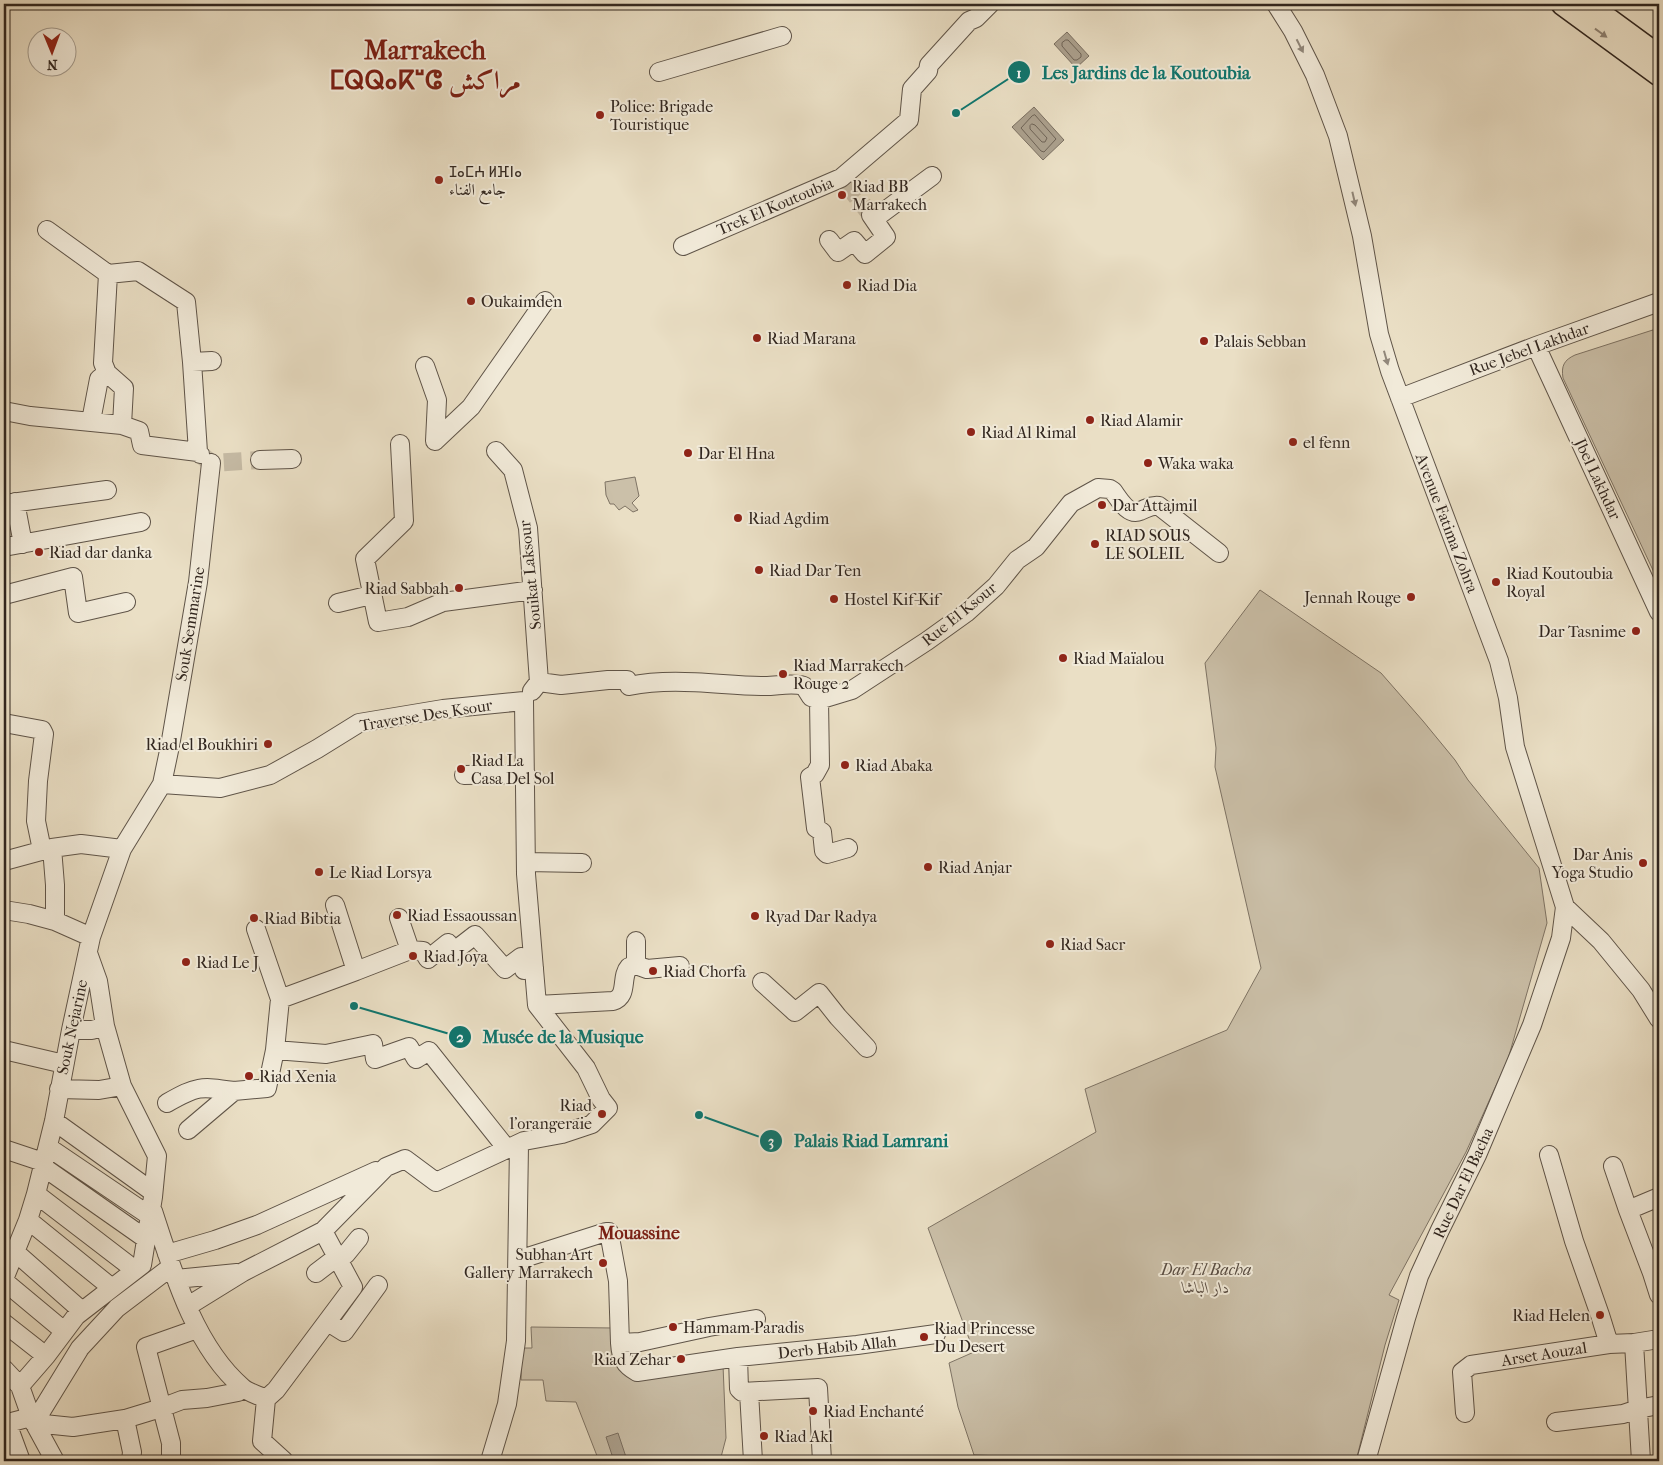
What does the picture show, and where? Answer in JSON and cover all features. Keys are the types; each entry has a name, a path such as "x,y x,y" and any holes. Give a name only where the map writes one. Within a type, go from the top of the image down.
{"main road":[{"path":"1562,4 1659,75"},
{"path":"1588,4 1659,56"}],"street":[{"name":"Trek El Koutoubia","path":"682,246 844,180 909,120 912,89 928,71 937,70 977,27 976,18 990,4"},
{"name":"Avenue Fatima Zohra","path":"1276,4 1315,75 1338,136 1362,236 1379,334 1400,398 1499,661 1508,698 1515,747 1565,907 1601,941 1641,990 1659,1019"},
{"path":"659,72 782,36"},
{"path":"828,240 838,252 854,241 865,254 886,237 873,217 932,176"},
{"path":"47,230 108,274 103,363 108,373 124,388 122,424"},
{"name":"Souk Semmarine","path":"108,274 138,271 186,302 203,456 198,582 162,784"},
{"path":"424,366 437,400 435,441 471,407 545,301"},
{"name":"Rue Jebel Lakhdar","path":"1400,398 1659,302"},
{"name":"Jbel Lakhdar","path":"1536,346 1659,612"},
{"path":"192,362 212,361"},
{"path":"92,421 99,379 108,373"},
{"path":"4,411 30,416 122,424 139,431 142,445 203,456"},
{"path":"400,444 404,521 365,559 378,622 408,617 443,602 533,590"},
{"name":"Souikat Laksour","path":"496,451 513,470 528,528 539,682"},
{"path":"260,460 292,459"},
{"name":"Rue El Ksour","path":"819,700 852,690 903,658 966,613 996,586 1017,560 1036,547 1071,503 1098,488 1113,491 1127,508 1134,512 1140,512 1151,505 1159,506 1219,553"},
{"path":"23,544 10,503 106,490"},
{"path":"4,548 140,522"},
{"path":"4,595 73,577 78,613 126,602"},
{"path":"338,603 371,595"},
{"path":"32,1420 80,1348 117,1308 171,1266 215,1240 258,1225 405,1159 436,1182 524,1141 562,1134 592,1124 608,1108 601,1099 586,1068 537,1005 524,819 526,774 524,701 539,682 561,686 608,680 627,680 629,686 664,682 804,686 811,696 819,700 820,765 815,774 810,777 816,828 822,832 824,851 827,854 848,848"},
{"name":"Traverse Des Ksour","path":"162,784 220,788 270,775 359,723 443,709 524,701"},
{"path":"4,724 36,728 42,730 44,734 38,781 36,821 47,849 55,885 55,921"},
{"path":"464,775 526,774"},
{"name":"Souk Nejarine","path":"4,1280 28,1220 36,1194 54,1122 89,944 122,849 162,784"},
{"path":"4,861 47,849 81,844 122,849"},
{"path":"526,862 582,863"},
{"path":"335,905 356,972"},
{"name":"Rue Dar El Bacha","path":"1366,1461 1419,1276 1480,1147 1532,1025 1561,938 1565,907"},
{"path":"4,910 55,921 89,944 98,981 105,1026 122,1086 157,1156 152,1205 139,1267 76,1316 20,1386"},
{"path":"399,918 410,950"},
{"path":"167,1103 190,1090 207,1087 234,1091 267,1088 275,1050 280,999 256,928"},
{"path":"280,999 356,972 410,950 423,951 428,959 448,943 453,952 475,935 505,969 521,958 524,970 534,968"},
{"path":"636,941 636,965"},
{"path":"537,1005 617,1000 622,994 627,968 636,965 647,968 680,966"},
{"path":"762,982 795,1012 819,994 867,1048"},
{"path":"71,1030 92,1030 105,1026"},
{"path":"275,1050 326,1054 373,1044 375,1060 409,1047 416,1059 429,1050 513,1147 518,1260 516,1341 507,1404 490,1461"},
{"path":"4,1050 64,1064"},
{"path":"59,1089 99,1090 122,1086"},
{"path":"188,1130 234,1091"},
{"path":"54,1122 118,1167 152,1205 171,1266 197,1329 217,1360 243,1388 266,1399"},
{"path":"4,1149 44,1158 152,1205"},
{"path":"1549,1155 1574,1241 1608,1344"},
{"path":"44,1158 92,1201 146,1239"},
{"path":"1613,1166 1628,1210 1656,1271 1659,1295"},
{"path":"75,1223 118,1167"},
{"path":"188,1306 243,1272 323,1231 386,1167"},
{"path":"36,1194 139,1267"},
{"path":"1628,1210 1659,1198"},
{"path":"28,1220 112,1288"},
{"path":"284,1461 262,1441 266,1399 276,1390 353,1287 323,1231"},
{"name":"Derb Habib Allah","path":"518,1260 609,1232 618,1281 622,1360 630,1369 637,1372 738,1357 857,1346 936,1334"},
{"path":"316,1273 346,1254 359,1238"},
{"path":"14,1251 82,1311"},
{"path":"171,1266 243,1272"},
{"path":"4,1280 64,1331"},
{"path":"328,1322 344,1332 378,1285"},
{"path":"620,1343 640,1342 756,1319"},
{"path":"4,1323 61,1379"},
{"path":"171,1461 171,1443 146,1347 197,1329"},
{"name":"Arset Aouzal","path":"1465,1413 1462,1372 1471,1365 1608,1344 1634,1343 1659,1339"},
{"path":"1634,1343 1641,1461"},
{"path":"738,1357 739,1389 742,1392 818,1388 822,1461"},
{"path":"4,1369 20,1386 32,1420 55,1461"},
{"path":"21,1461 6,1424 32,1420 73,1428 125,1419 182,1400 207,1398 238,1392 243,1388"},
{"path":"749,1392 753,1461"},
{"path":"1556,1422 1622,1414 1659,1405"},
{"path":"125,1419 132,1452 131,1461"}],"green space":[{"path":"1659,328 1659,542 1657,544 1659,549 1659,583 1563,378 1562,370 1566,361 1575,355"},
{"path":"635,477 639,496 632,503 638,510 633,512 625,506 619,510 614,504 610,504 606,495 605,482"},
{"name":"Dar El Bacha دار الباشا","path":"1260,590 1381,673 1455,760 1468,780 1539,868 1547,923 1508,1059 1466,1152 1389,1295 1399,1300 1385,1345 1356,1461 1062,1461 1061,1458 974,1455 958,1407 949,1363 974,1352 928,1228 1096,1132 1085,1089 1227,1030 1261,968 1215,767 1216,748 1205,663"},
{"path":"531,1327 614,1328 621,1364 723,1365 726,1438 720,1461 599,1461 576,1402 546,1401 543,1380 521,1380 522,1348 532,1348"}],"water":[{"path":"1067,32 1089,56 1076,68 1054,44"},
{"path":"1034,107 1064,140 1043,160 1012,127"},
{"path":"618,1433 626,1457 614,1461 606,1437"}],"tunnel":[{"path":"846,183 871,215"},
{"path":"200,454 211,463 260,460"}],"place":[{"name":"Les Jardins de la Koutoubia","path":"956,113"},
{"name":"Police: Brigade Touristique","path":"600,115"},
{"name":"ⵊⴰⵎⵄ ⵍⴼⵏⴰ جامع الفناء","path":"439,180"},
{"name":"Riad BB Marrakech","path":"842,195"},
{"name":"Riad Dia","path":"847,285"},
{"name":"Oukaimden","path":"471,301"},
{"name":"Riad Marana","path":"757,338"},
{"name":"Palais Sebban","path":"1204,341"},
{"name":"Riad Alamir","path":"1090,420"},
{"name":"Riad Al Rimal","path":"971,432"},
{"name":"el fenn","path":"1293,442"},
{"name":"Dar El Hna","path":"688,453"},
{"name":"Waka waka","path":"1148,463"},
{"name":"Dar Attajmil","path":"1102,505"},
{"name":"Riad Agdim","path":"738,518"},
{"name":"RIAD SOUS LE SOLEIL","path":"1095,544"},
{"name":"Riad dar danka","path":"39,552"},
{"name":"Riad Dar Ten","path":"759,570"},
{"name":"Riad Koutoubia Royal","path":"1496,582"},
{"name":"Riad Sabbah","path":"459,588"},
{"name":"Jennah Rouge","path":"1411,597"},
{"name":"Hostel Kif-Kif","path":"834,599"},
{"name":"Dar Tasnime","path":"1636,631"},
{"name":"Riad Maïalou","path":"1063,658"},
{"name":"Riad Marrakech Rouge 2","path":"783,674"},
{"name":"Riad el Boukhiri","path":"268,744"},
{"name":"Riad Abaka","path":"845,765"},
{"name":"Riad La Casa Del Sol","path":"461,769"},
{"name":"Dar Anis Yoga Studio","path":"1643,863"},
{"name":"Riad Anjar","path":"928,867"},
{"name":"Le Riad Lorsya","path":"319,872"},
{"name":"Riad Essaoussan","path":"397,915"},
{"name":"Ryad Dar Radya","path":"755,916"},
{"name":"Riad Bibtia","path":"254,918"},
{"name":"Riad Sacr","path":"1050,944"},
{"name":"Riad Joya","path":"413,956"},
{"name":"Riad Le J","path":"186,962"},
{"name":"Riad Chorfa","path":"653,971"},
{"name":"Musée de la Musique","path":"354,1006"},
{"name":"Riad Xenia","path":"249,1076"},
{"name":"Riad l’orangeraie","path":"602,1114"},
{"name":"Palais Riad Lamrani","path":"699,1115"},
{"name":"Subhan Art Gallery Marrakech","path":"603,1263"},
{"name":"Riad Helen","path":"1600,1315"},
{"name":"Hammam Paradis","path":"673,1327"},
{"name":"Riad Princesse Du Desert","path":"924,1337"},
{"name":"Riad Zehar","path":"681,1359"},
{"name":"Riad Enchanté","path":"813,1411"},
{"name":"Riad Akl","path":"764,1436"}],"district":[{"name":"Marrakech ⵎⵕⵕⴰⴽⵯⵛ مراكش","path":"425,65"},
{"name":"Mouassine","path":"639,1233"}]}
